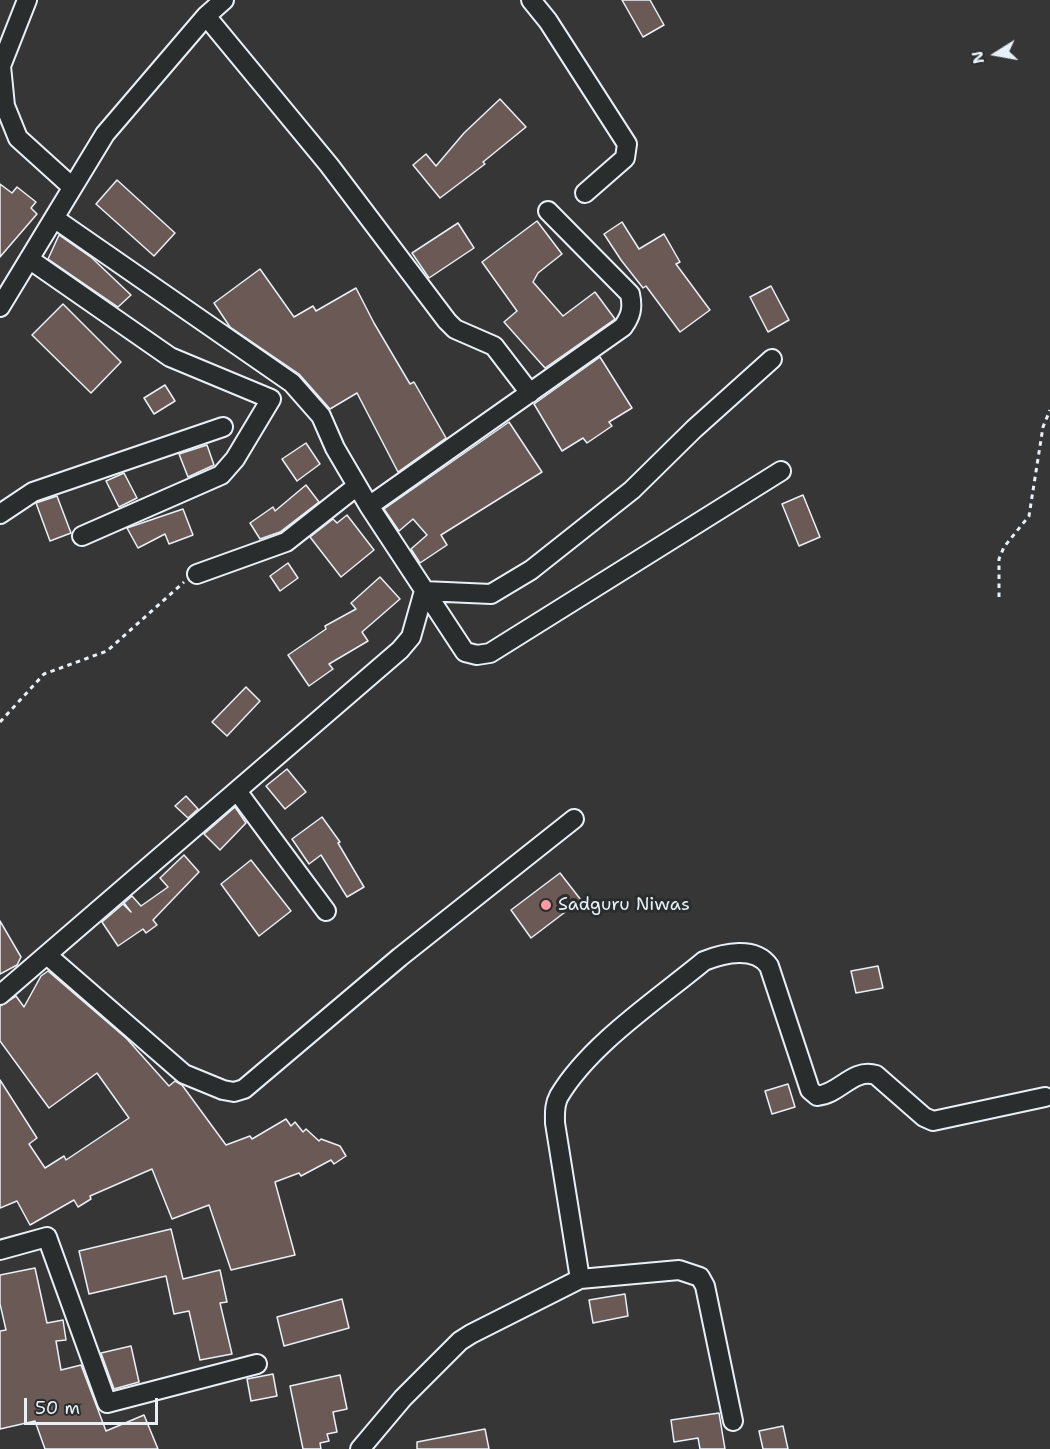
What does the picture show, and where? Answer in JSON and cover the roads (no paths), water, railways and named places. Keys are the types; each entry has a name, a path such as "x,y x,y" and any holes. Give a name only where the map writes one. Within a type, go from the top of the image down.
{"street":[{"path":"27,0 0,66 6,130 71,186"},
{"path":"1,304 71,186 105,134 206,16 224,0"},
{"path":"531,0 548,21 627,144 625,158 585,193"},
{"path":"206,16 329,165 447,321 455,329 494,346 530,393"},
{"path":"369,506 623,327 630,318 632,305 630,294 548,211"},
{"path":"54,218 292,383 321,416 335,448 369,506 465,652 477,655 490,653 781,471"},
{"path":"29,259 170,357 271,399 235,459 221,475 82,536"},
{"path":"424,591 491,594 531,570 632,490 694,429 772,359"},
{"path":"0,514 33,492 223,427"},
{"path":"197,574 286,542 357,486"},
{"path":"0,995 400,650 411,637 424,591"},
{"path":"237,791 326,911"},
{"path":"47,955 184,1074 223,1090 234,1092 244,1089 400,957 574,819"},
{"path":"580,1279 555,1123 554,1110 559,1097 602,1046 704,961 715,956 751,953 762,956 769,966 810,1090 817,1096 833,1092 858,1074 867,1072 876,1075 924,1117 933,1121 1045,1097"},
{"path":"0,1250 47,1237 107,1403 257,1364"},
{"path":"360,1449 403,1398 460,1341 580,1279 679,1270 700,1277 705,1286 733,1421"}],"place":[{"name":"Sadguru Niwas","path":"546,905"}]}
